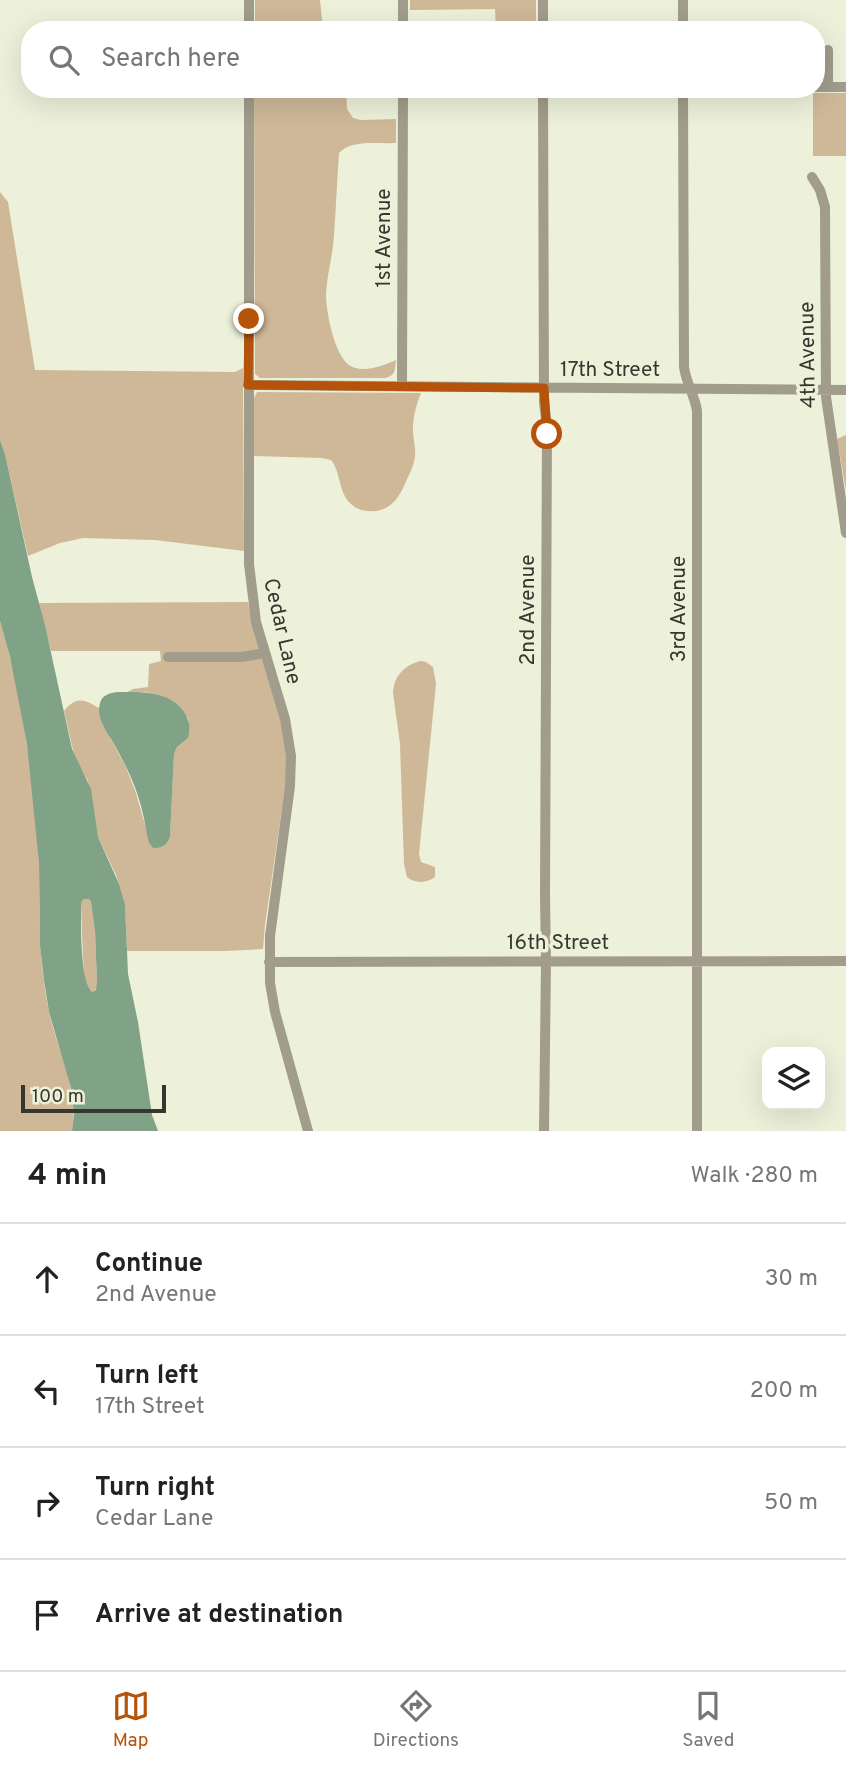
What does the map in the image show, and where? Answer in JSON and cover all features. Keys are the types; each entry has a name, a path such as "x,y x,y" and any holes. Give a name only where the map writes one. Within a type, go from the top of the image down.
{"street":[{"path":"249,0 249,21"},
{"path":"403,0 403,21"},
{"path":"543,0 543,21"},
{"path":"683,0 683,21"},
{"path":"825,68 828,50"},
{"path":"825,86 846,86"},
{"name":"Cedar Lane","path":"249,98 249,564 254,608 285,719 291,762 271,918 270,983 275,1012 308,1131"},
{"name":"1st Avenue","path":"402,386 403,98"},
{"name":"2nd Avenue","path":"543,98 544,406 547,428 544,1131"},
{"name":"3rd Avenue","path":"683,98 685,370 697,411 696,1131"},
{"name":"4th Avenue","path":"812,177 820,190 825,207 826,390 846,533"},
{"name":"17th Street","path":"248,385 846,390"},
{"path":"168,657 242,657 265,653"},
{"name":"16th Street","path":"269,962 846,961"}],"shaded area":[{"path":"255,0 320,0 322,21 255,21"},
{"path":"410,0 536,0 536,21 496,21 495,9 410,10"},
{"path":"825,93 846,93 846,156 813,156 813,98 825,98"},
{"path":"254,98 346,98 347,109 353,118 396,119 396,143 358,144 339,153 333,242 326,294 332,332 339,352 349,365 366,369 396,360 394,372 385,378 260,378 255,374"},
{"path":"0,192 8,202 35,370 235,372 243,368 244,551 155,540 83,538 60,543 28,556 0,440"},
{"path":"257,392 421,393 414,420 415,460 396,499 383,509 362,510 347,499 331,460 253,456 254,398"},
{"path":"846,435 846,491 837,439"},
{"path":"0,440 72,749 91,789 98,837 125,904 128,974 152,1115 158,1131 72,1131 74,1114 71,1088 49,1012 44,980 40,945 39,863 27,744 0,621","holes":["89,899 95,931 97,982 96,990 92,992 85,977 81,938 82,901"]},
{"path":"248,602 280,719 286,752 286,780 263,949 127,951 125,904 116,875 98,837 88,781 75,759 64,711 80,700 99,708 103,725 125,765 136,793 151,846 168,841 170,837 174,754 177,747 188,738 188,718 163,696 127,692 148,687 149,664 161,661 160,651 51,651 39,603"},
{"path":"0,621 15,680 31,771 39,863 40,936 45,992 73,1100 72,1131 0,1131"},
{"path":"421,661 433,667 436,684 419,854 421,862 435,867 435,877 421,882 407,877 404,864 400,744 393,693 395,681 401,672"},
{"path":"117,692 163,696 178,705 189,722 188,738 177,747 174,754 170,837 166,844 159,847 153,848 149,843 133,782 100,717 101,700"},
{"path":"84,899 91,902 95,931 97,988 93,992 88,990 85,981 81,906"}],"route":[{"path":"249,319 248,385 544,388 547,434"}]}
